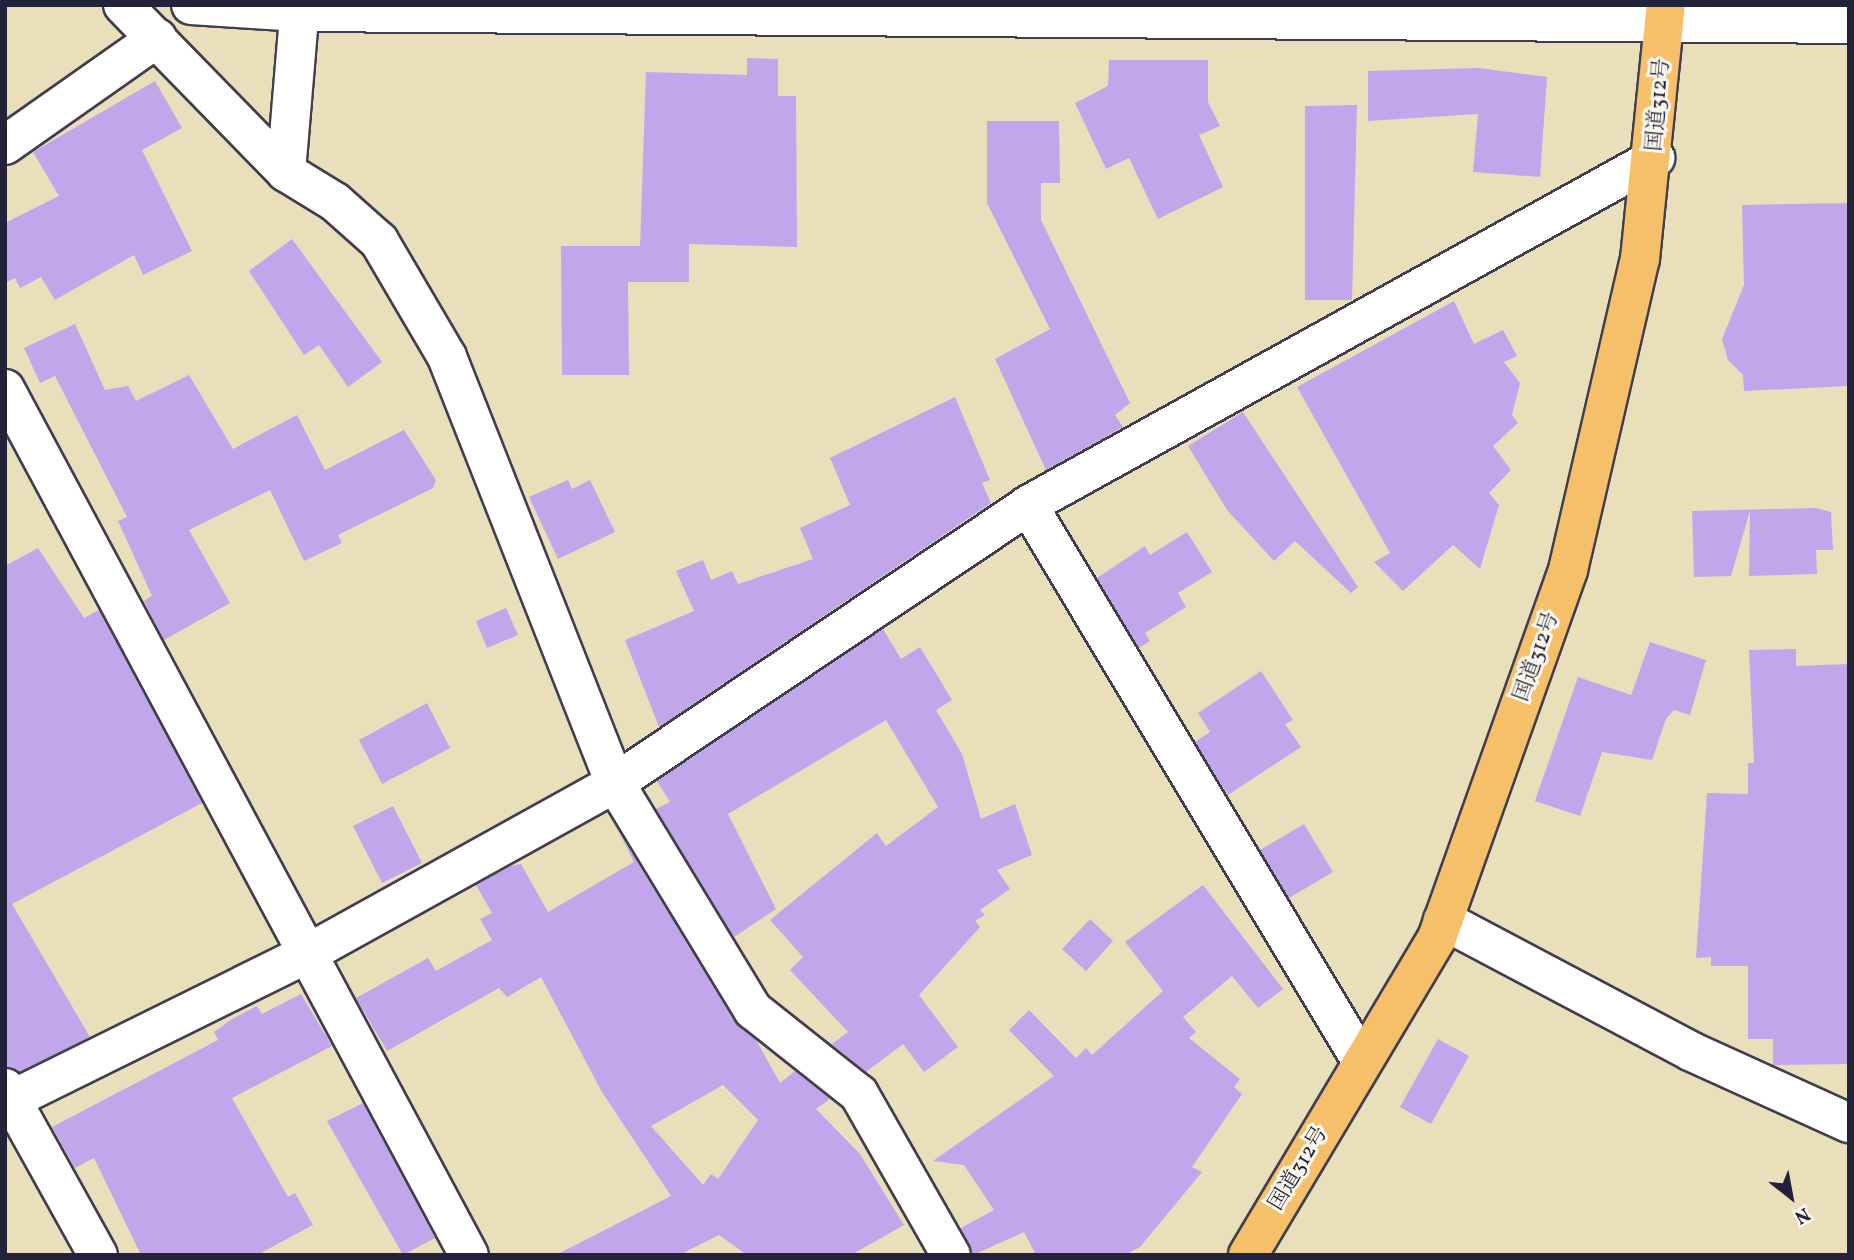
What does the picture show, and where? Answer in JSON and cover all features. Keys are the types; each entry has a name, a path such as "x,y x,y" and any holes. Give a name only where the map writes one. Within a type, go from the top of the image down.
{"highway":[{"name":"国道312号","path":"1248,1255 1443,920 1568,570 1640,259 1655,158 1666,14"}],"street":[{"path":"123,5 286,172 335,202 379,241 447,357 615,783 753,1010 859,1094 951,1255"},
{"path":"191,5 300,9 1666,14 1849,23"},
{"path":"286,172 300,9"},
{"path":"5,145 157,38"},
{"path":"97,1255 7,1097 307,954 615,783 1028,505 1655,158"},
{"path":"5,389 469,1255"},
{"path":"1028,505 1362,1062"},
{"path":"1443,920 1690,1051 1849,1123"}],"building":[{"path":"747,58 778,59 778,96 796,96 797,247 689,244 689,282 628,282 629,375 562,375 561,246 640,246 646,72 747,75"},
{"path":"1109,60 1208,60 1208,102 1220,126 1199,135 1223,187 1158,219 1129,158 1106,169 1075,103 1108,86"},
{"path":"1479,68 1547,77 1540,177 1473,172 1478,114 1368,121 1368,71"},
{"path":"155,81 182,128 142,150 192,251 143,275 134,255 55,300 41,277 20,288 15,278 5,283 5,223 59,196 33,152"},
{"path":"1357,105 1352,300 1305,300 1305,106"},
{"path":"987,121 1059,121 1060,183 1041,183 1041,220 1130,403 1115,415 1123,427 1046,470 995,359 1050,329 987,203"},
{"path":"1849,203 1849,386 1744,391 1743,375 1728,360 1722,339 1744,285 1742,205"},
{"path":"292,239 382,362 348,387 319,345 304,355 249,271"},
{"path":"1454,301 1474,344 1503,330 1517,356 1504,362 1520,383 1512,415 1518,423 1493,446 1511,470 1489,493 1499,505 1480,569 1453,545 1403,591 1374,562 1390,553 1297,387"},
{"path":"75,324 105,390 128,386 136,401 189,375 233,449 297,415 325,470 404,430 436,480 433,488 338,535 342,543 304,561 270,490 189,530 230,603 164,640 144,601 152,596 118,521 127,517 55,376 40,383 24,348"},
{"path":"955,397 990,480 982,483 991,503 659,727 625,640 694,611 676,571 703,560 711,580 732,571 738,584 813,559 800,528 850,505 830,458"},
{"path":"1243,412 1358,587 1351,593 1295,541 1274,561 1227,510 1188,446"},
{"path":"568,480 572,489 590,480 615,532 558,559 529,497"},
{"path":"1816,508 1831,512 1833,550 1816,550 1817,574 1749,576 1750,511 1731,576 1694,577 1692,511"},
{"path":"1187,532 1212,572 1178,593 1186,607 1145,633 1150,641 1139,648 1097,578 1145,546 1150,555"},
{"path":"38,548 84,618 99,610 202,803 12,904 90,1037 19,1072 5,1066 5,566"},
{"path":"506,608 518,635 487,648 476,621"},
{"path":"883,629 901,659 920,647 952,700 936,710 962,754 981,819 1015,804 1032,855 997,870 1010,889 980,910 985,915 975,921 980,927 919,995 958,1047 924,1072 903,1044 866,1072 832,1044 848,1032 790,970 803,957 770,920 877,833 886,846 938,807 886,720 728,814 776,909 734,937 656,809 670,802 657,781"},
{"path":"1650,642 1706,660 1690,715 1674,710 1666,719 1652,760 1602,752 1580,816 1535,801 1578,677 1631,695"},
{"path":"1796,649 1796,666 1849,664 1849,1064 1773,1065 1773,1039 1748,1039 1748,966 1711,966 1711,957 1696,958 1707,793 1748,794 1748,763 1754,763 1749,650"},
{"path":"1261,671 1293,720 1285,724 1301,747 1228,795 1195,742 1210,732 1198,713"},
{"path":"427,703 450,748 382,784 359,740"},
{"path":"393,806 422,863 382,883 353,826"},
{"path":"1304,824 1333,872 1289,898 1260,850"},
{"path":"618,830 734,1021 756,1040 780,1083 795,1071 830,1099 816,1109 860,1154 904,1225 851,1255 747,1255 719,1235 679,1255 556,1255 671,1196 602,1092 541,977 507,997 499,988 387,1051 356,998 428,958 436,971 492,940 480,919 492,913 476,885 511,866 521,864 548,912 634,862","holes":["723,1085 758,1120 718,1179 711,1174 703,1185 651,1126"]},
{"path":"1203,885 1283,989 1258,1008 1232,976 1183,1017 1196,1032 1189,1038 1240,1079 1234,1087 1242,1094 1192,1167 1202,1172 1140,1247 1125,1255 1036,1255 1024,1232 973,1255 961,1228 994,1210 964,1165 933,1161 1054,1076 1009,1030 1029,1010 1076,1058 1086,1048 1092,1055 1163,991 1125,942"},
{"path":"1090,919 1113,941 1086,971 1062,949"},
{"path":"301,994 332,1046 232,1098 288,1197 295,1193 313,1225 257,1255 141,1255 94,1158 75,1168 52,1127 218,1040 214,1032 232,1019 257,1006 262,1014"},
{"path":"1438,1039 1469,1056 1431,1124 1400,1107"},
{"path":"363,1103 435,1238 403,1255 327,1121"}]}
